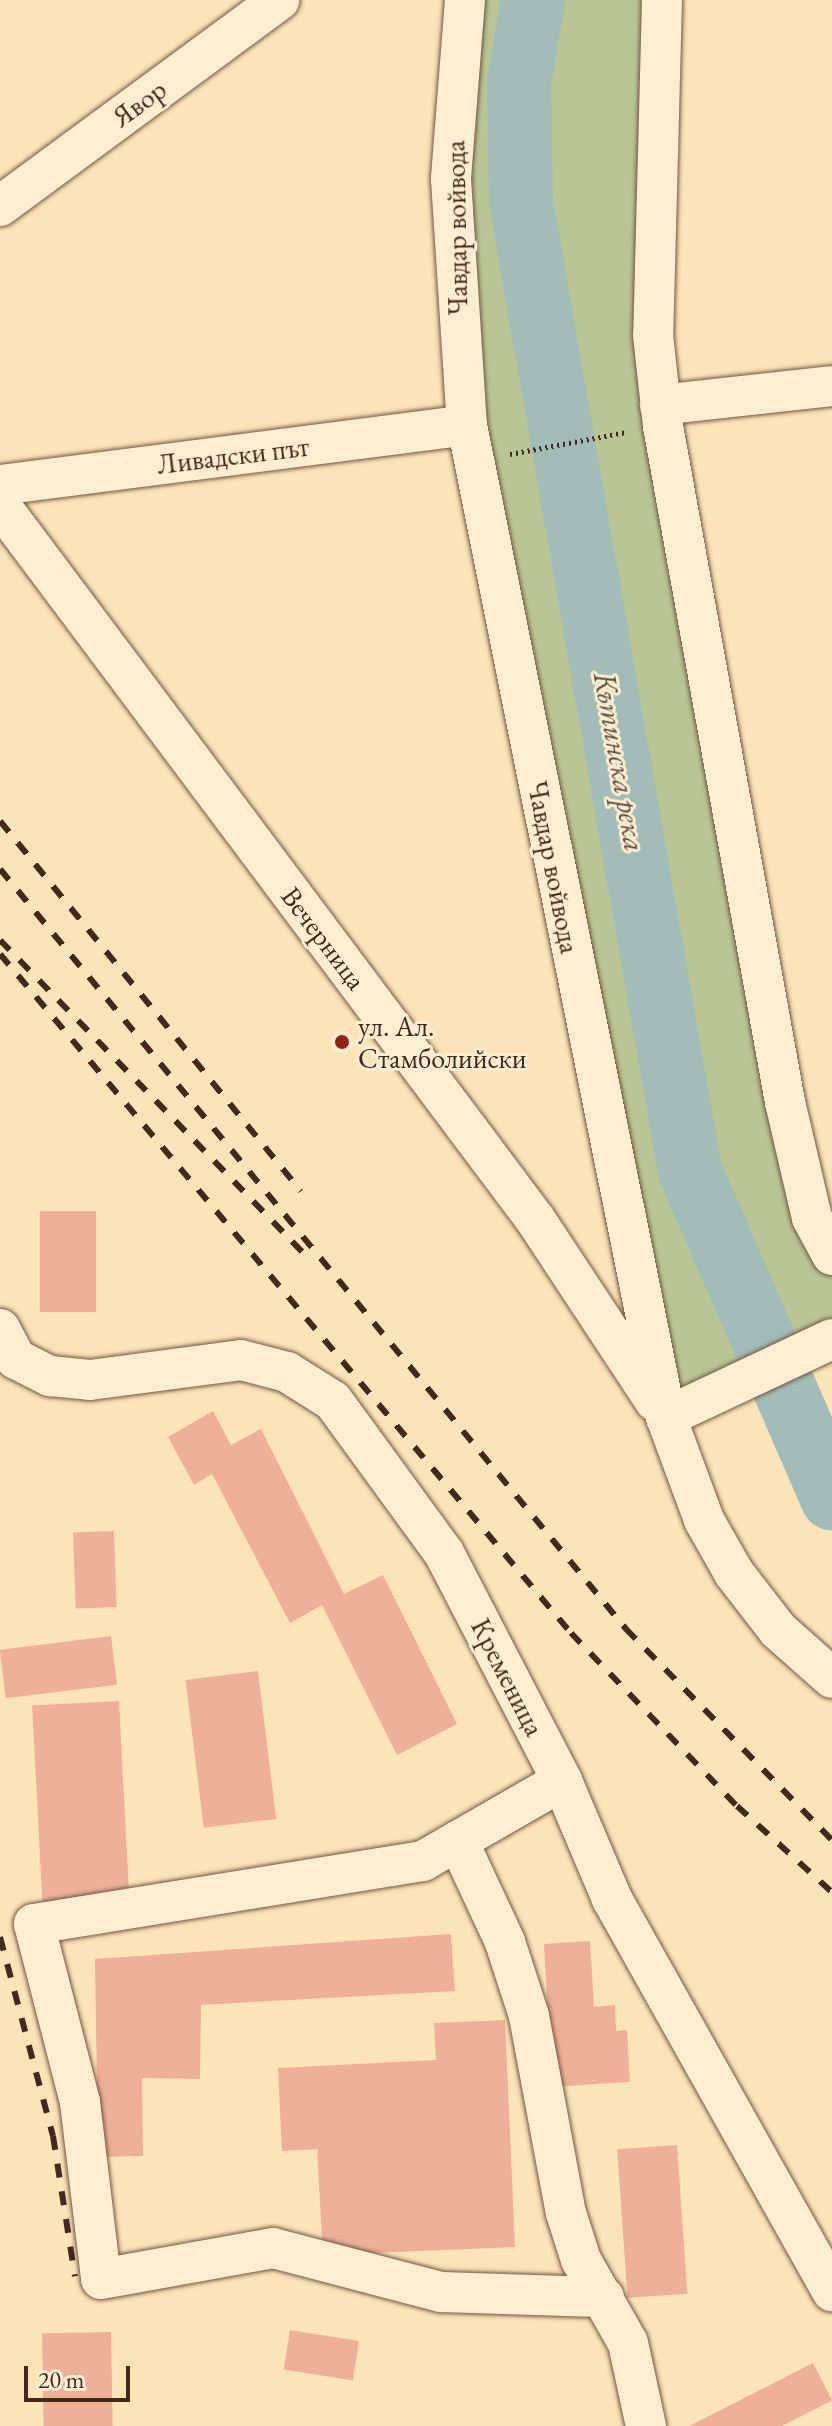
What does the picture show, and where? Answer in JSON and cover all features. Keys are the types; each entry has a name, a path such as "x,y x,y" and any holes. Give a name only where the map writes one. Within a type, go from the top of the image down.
{"street":[{"name":"Явор","path":"0,206 279,0"},
{"name":"Чавдар войвода","path":"465,0 451,179 467,425 666,1417 704,1520 734,1573 778,1630 832,1678"},
{"path":"662,0 653,335 660,405 785,1102 812,1218 832,1255"},
{"path":"660,405 832,386"},
{"name":"Ливадски път","path":"0,485 467,425"},
{"name":"Вечерница","path":"0,505 535,1219 666,1417"},
{"name":"Кременица","path":"0,1329 16,1359 50,1376 90,1380 241,1360 287,1372 333,1401 444,1553 562,1781 612,1899 832,2291"},
{"path":"666,1417 821,1345"},
{"path":"562,1781 423,1861 34,1924 80,2102 101,2279 273,2248 441,2292 604,2297"},
{"path":"458,1841 529,2016 566,2213 628,2343 646,2426"}],"path":[{"path":"524,451 601,437"}],"green space":[{"path":"465,0 662,0 653,335 832,1255 832,1339 666,1417 467,425"}],"building":[{"path":"40,1211 96,1211 96,1312 40,1312"},
{"path":"213,1411 231,1445 261,1429 344,1594 383,1575 457,1724 397,1755 322,1605 290,1623 212,1474 194,1485 168,1437"},
{"path":"114,1531 117,1607 76,1608 73,1532"},
{"path":"111,1636 117,1685 6,1698 0,1650"},
{"path":"258,1671 276,1819 204,1828 186,1680"},
{"path":"119,1701 130,1904 43,1908 32,1706"},
{"path":"451,1934 455,1991 201,2005 200,2079 142,2078 143,2156 98,2157 95,1959"},
{"path":"590,1941 594,2007 615,2005 616,2031 627,2030 630,2082 552,2087 544,1944"},
{"path":"505,2020 515,2247 323,2255 317,2149 282,2151 278,2068 436,2060 434,2023"},
{"path":"677,2145 687,2294 628,2298 617,2149"},
{"path":"290,2330 359,2341 353,2380 284,2370"},
{"path":"111,2332 113,2426 44,2426 42,2333"},
{"path":"813,2363 832,2400 782,2426 689,2426"}],"waterway":[{"name":"Кътинска река","path":"533,0 519,83 521,202 690,1171 832,1498"}],"railway":[{"path":"0,821 301,1191"},
{"path":"0,869 626,1629 832,1840"},
{"path":"0,940 309,1259"},
{"path":"0,954 571,1633 737,1806 832,1892"},
{"path":"0,1937 53,2136 75,2276"}],"place":[{"name":"ул. Ал. Стамболийски","path":"342,1042"}]}
